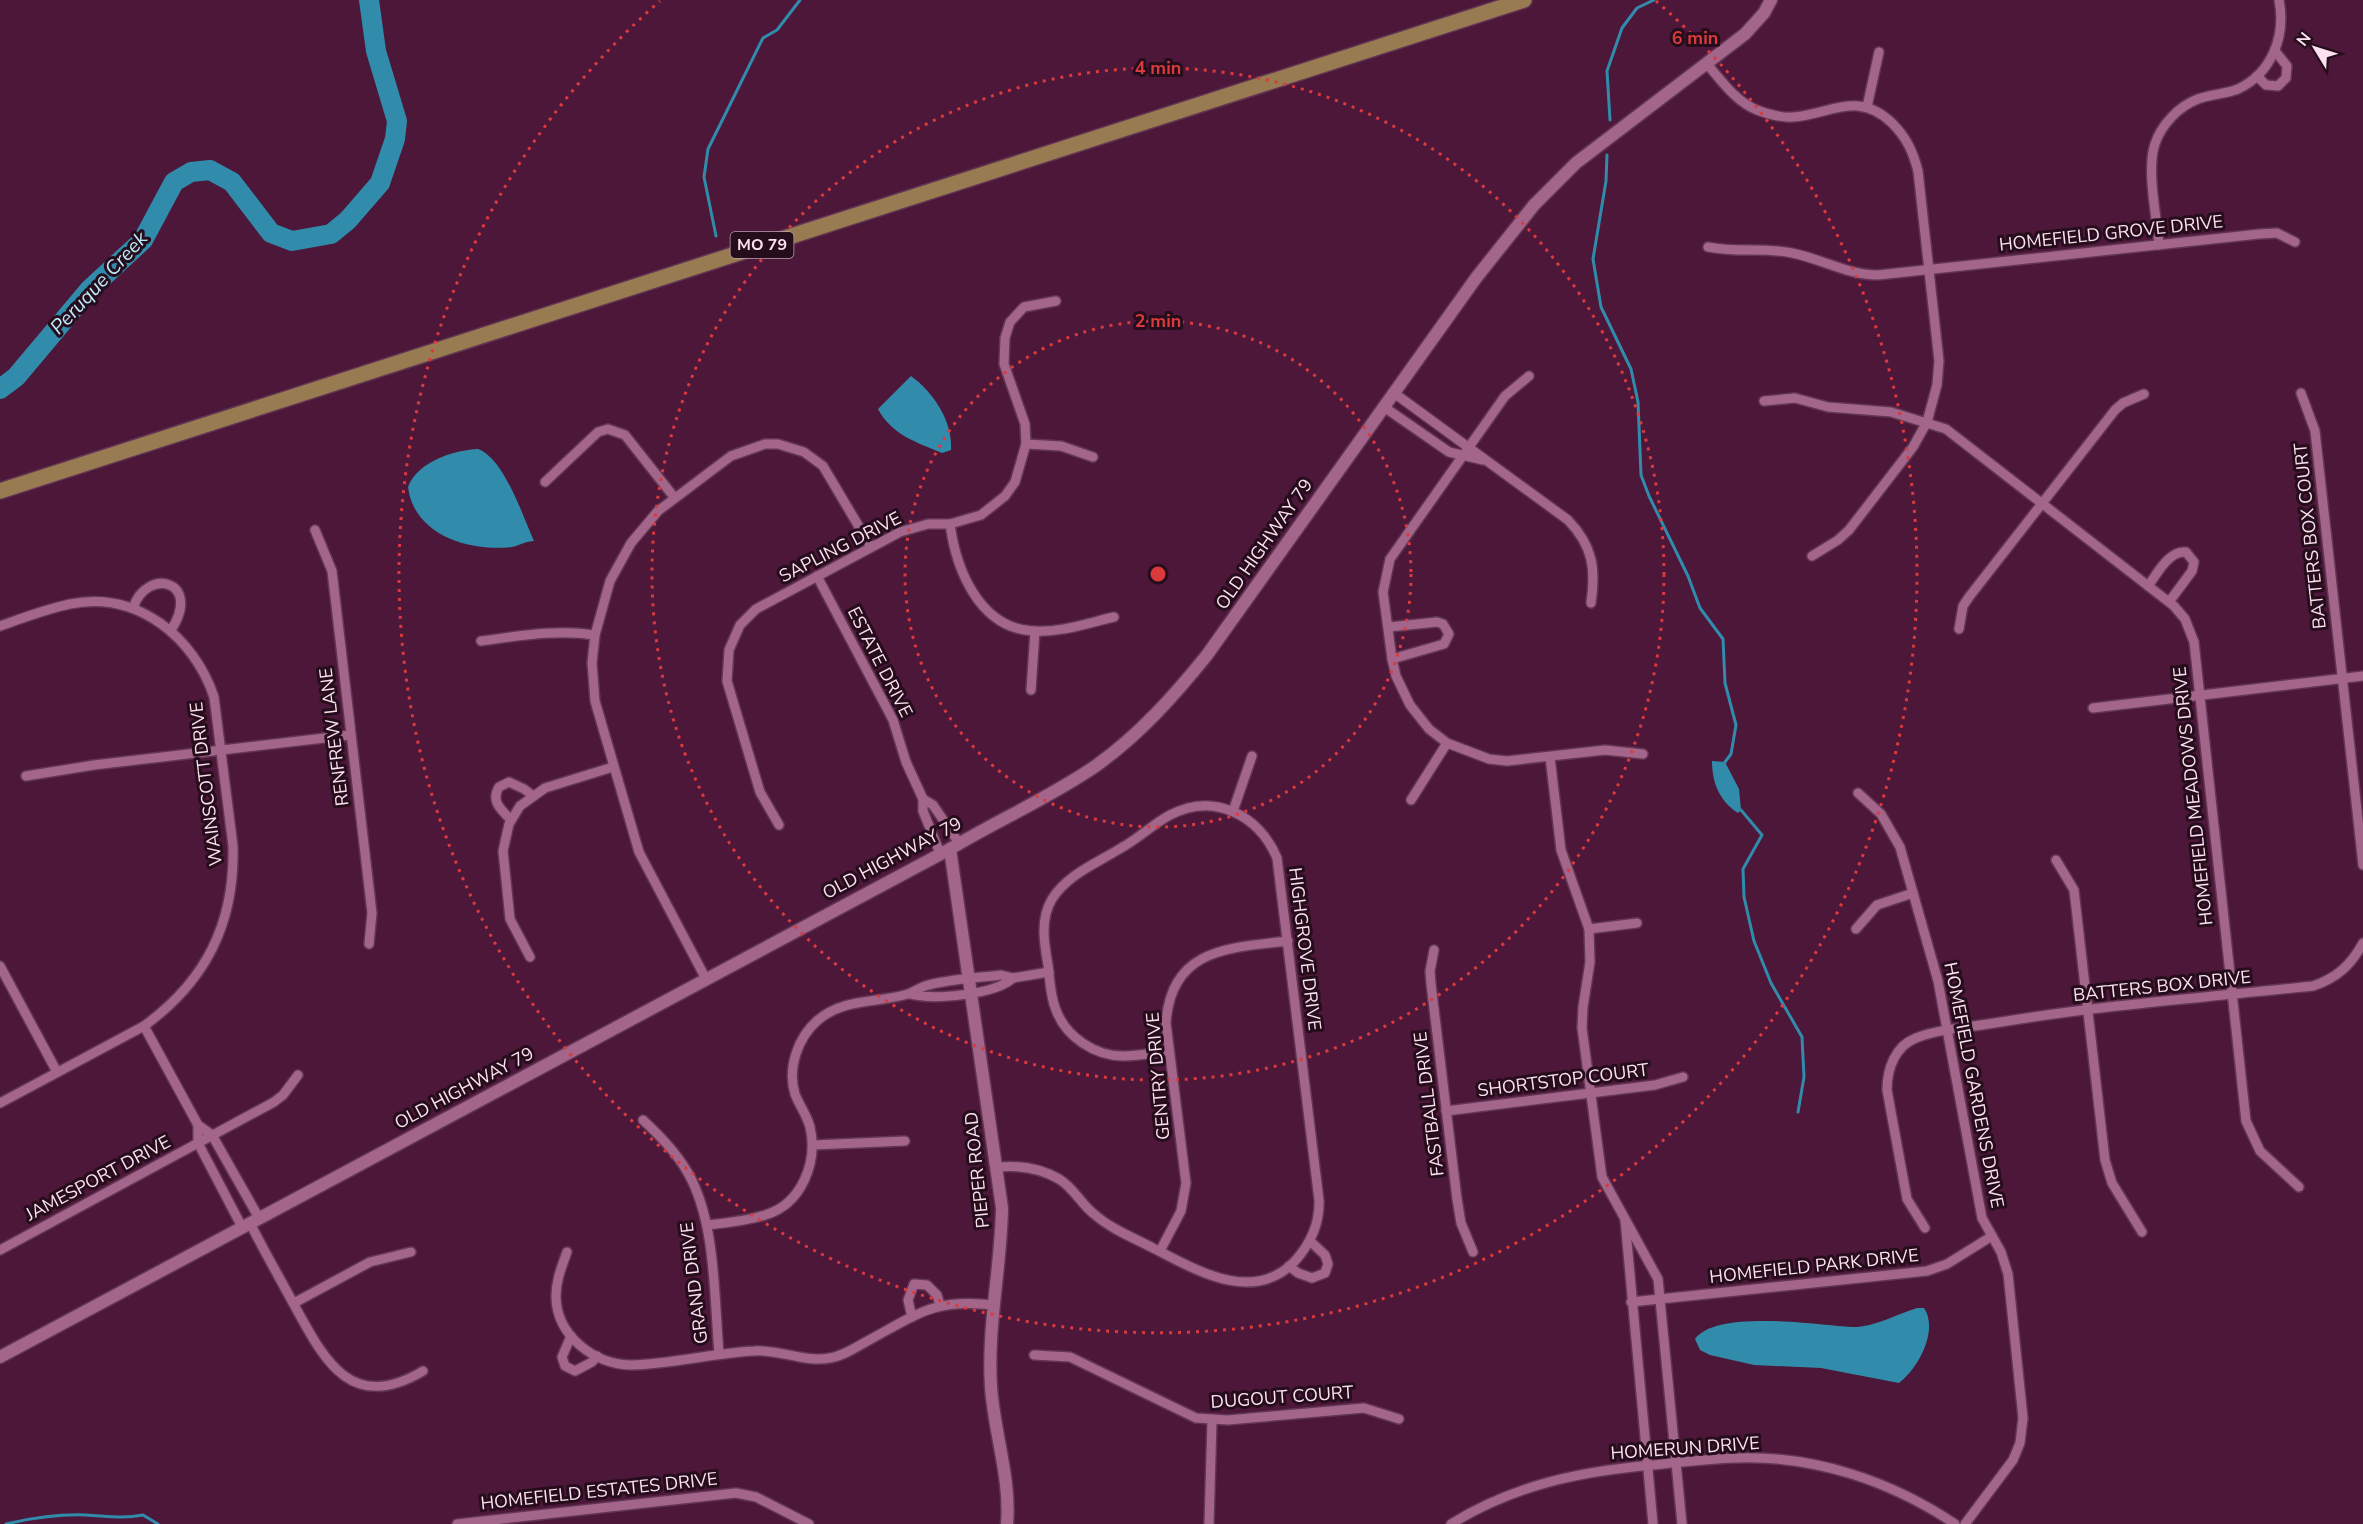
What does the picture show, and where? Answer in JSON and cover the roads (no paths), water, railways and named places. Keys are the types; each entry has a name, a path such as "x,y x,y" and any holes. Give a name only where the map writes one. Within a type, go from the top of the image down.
{"main road":[{"name":"MO 79","path":"0,491 1524,0"}],"street":[{"name":"OLD HIGHWAY 79","path":"0,1357 950,849 1097,764 1137,732 1174,696 1252,593 1476,278 1534,205 1564,174 1596,147 1745,34 1764,13 1771,0"},
{"path":"2159,244 2152,159 2155,143 2166,123 2180,109 2199,98 2238,89 2257,76 2275,51 2280,30 2279,0"},
{"path":"2257,76 2265,84 2278,86 2286,78 2288,66 2275,51"},
{"path":"1867,107 1880,52"},
{"path":"1707,64 1741,101 1755,110 1778,116 1794,117 1836,106 1867,107 1886,117 1903,134 1913,153 1939,361 1937,385 1927,422 1913,447 1849,530 1838,540 1812,556"},
{"name":"HOMEFIELD GROVE DRIVE","path":"1708,247 1728,251 1790,252 1860,275 1929,270 2277,233 2295,242"},
{"name":"SAPLING DRIVE","path":"779,825 757,782 730,694 726,662 734,637 747,617 756,609 817,576 911,528 950,524 981,515 1005,496 1015,482 1026,444 1025,424 1004,364 1005,338 1016,313 1032,304 1056,302"},
{"path":"1529,376 1505,396 1390,559 1383,591 1396,676 1410,705 1429,729 1448,742 1489,759 1508,761 1605,750 1643,754"},
{"path":"1394,393 1556,511 1582,535 1593,568 1591,603"},
{"name":"BATTERS BOX COURT","path":"2301,393 2315,431 2342,678"},
{"path":"1959,629 1963,606 2040,502 2115,410 2144,394"},
{"name":"HOMEFIELD MEADOWS DRIVE","path":"1764,401 1795,398 1828,407 1891,412 1946,429 2169,602 2185,619 2194,642 2243,1099 2251,1135 2260,1151 2299,1187"},
{"path":"1384,407 1449,452 1483,460"},
{"path":"545,482 598,432 608,429 625,435 674,497"},
{"path":"706,979 647,871 613,767 595,701 592,663 594,635 606,591 622,558 645,525 674,497 743,450 765,444 792,447 804,452 823,466 871,548"},
{"path":"1026,444 1062,446 1093,457"},
{"path":"950,524 958,562 981,605 1006,624 1035,631 1114,617"},
{"name":"RENFREW LANE","path":"315,530 332,571 372,913 369,944"},
{"path":"2148,586 2172,556 2179,551 2186,552 2194,562 2192,571 2169,602"},
{"name":"ESTATE DRIVE","path":"817,576 886,705 922,799 923,811 950,849"},
{"path":"133,608 142,593 152,585 162,582 172,585 180,592 182,602 171,630"},
{"name":"WAINSCOTT DRIVE","path":"0,626 72,603 112,603 133,608 154,617 171,630 190,650 207,677 214,697 234,846 231,896 225,920 205,963 185,990 165,1010 144,1026 0,1103"},
{"path":"1389,627 1437,622 1443,624 1449,634 1444,644 1392,659"},
{"path":"481,641 551,632 572,631 594,635"},
{"path":"1031,690 1035,631"},
{"path":"2093,708 2363,676"},
{"path":"2342,678 2363,865"},
{"path":"26,776 350,735"},
{"path":"1411,800 1448,742"},
{"path":"1233,811 1252,756"},
{"path":"1550,757 1561,850 1581,901 1589,929 1590,962 1582,1007 1582,1029 1602,1177 1658,1279 1682,1524"},
{"path":"530,957 510,919 503,851 511,820 520,806 532,795 545,788 613,767"},
{"path":"511,820 498,807 495,798 498,787 509,782 532,795"},
{"name":"HOMEFIELD GARDENS DRIVE","path":"1858,793 1881,814 1900,847 1938,981 1982,1218 2006,1262 2008,1274 2023,1418 2020,1443 2013,1460 1965,1524"},
{"name":"ESTATE DRIVE","path":"922,799 933,805 950,849"},
{"name":"HIGHGROVE DRIVE","path":"998,1167 1032,1168 1060,1180 1103,1222 1207,1274 1233,1282 1250,1283 1266,1279 1289,1266 1310,1241 1320,1214 1319,1200 1280,877 1274,850 1265,834 1250,820 1233,811 1207,806 1191,807 1169,815 1064,883 1050,902 1045,917 1044,935 1056,1010 1072,1035 1097,1051 1123,1056 1169,1051"},
{"name":"PIEPER ROAD","path":"950,849 998,1167 1002,1208 1002,1241 990,1342 991,1388 1003,1470 1007,1524"},
{"path":"2056,860 2074,890 2105,1160 2112,1183 2142,1232"},
{"path":"1856,929 1877,905 1913,893"},
{"path":"1589,929 1637,923"},
{"name":"GENTRY DRIVE","path":"1160,1251 1181,1211 1186,1183 1169,1051 1167,1005 1176,982 1202,957 1214,952 1288,941"},
{"name":"BATTERS BOX DRIVE","path":"1925,1228 1905,1189 1887,1090 1887,1074 1900,1050 1908,1043 1917,1038 1948,1031 2087,1010 2313,986 2326,982 2343,972 2355,958 2363,943"},
{"name":"FASTBALL DRIVE","path":"1434,950 1430,971 1446,1111 1461,1223 1473,1252"},
{"path":"0,966 57,1072"},
{"path":"707,1225 766,1215 780,1207 805,1180 811,1164 813,1145 810,1125 795,1094 792,1080 794,1058 802,1039 818,1020 832,1010 845,1005 910,994 923,986 1001,975 1013,978 1049,972"},
{"path":"910,994 921,997 970,993 1004,987 1013,978"},
{"path":"144,1026 198,1125 212,1135 250,1223"},
{"name":"JAMESPORT DRIVE","path":"0,1250 274,1102 283,1095 298,1075"},
{"name":"SHORTSTOP COURT","path":"1446,1111 1655,1085 1683,1077"},
{"name":"GRAND DRIVE","path":"643,1120 665,1141 689,1175 707,1225 719,1353"},
{"path":"198,1125 198,1143 250,1223 325,1359 340,1374 363,1384 388,1387 404,1382 423,1371"},
{"path":"813,1145 905,1141"},
{"path":"1624,1215 1653,1524"},
{"name":"HOMEFIELD PARK DRIVE","path":"1631,1302 1927,1271 1947,1264 1992,1236"},
{"path":"1289,1266 1298,1273 1312,1278 1324,1273 1328,1264 1325,1255 1310,1241"},
{"path":"294,1303 370,1262 411,1252"},
{"path":"567,1252 556,1285 556,1298 564,1328 581,1347 597,1356 631,1365 719,1353 769,1350 803,1358 832,1358 940,1305 974,1303 994,1305"},
{"path":"912,1317 908,1300 914,1284 920,1282 927,1285 937,1295 940,1305"},
{"path":"571,1336 562,1357 569,1370 582,1368 597,1356"},
{"name":"DUGOUT COURT","path":"1034,1355 1070,1358 1196,1418 1212,1421 1364,1408 1400,1419"},
{"path":"1209,1524 1212,1421"},
{"name":"HOMERUN DRIVE","path":"1451,1524 1507,1495 1540,1483 1577,1474 1647,1465 1737,1458 1768,1459 1829,1468 1891,1488 1928,1506 1955,1524"},
{"name":"HOMEFIELD ESTATES DRIVE","path":"457,1524 736,1493 756,1497 809,1524"}],"water":[{"path":"911,376 927,390 940,408 949,428 951,450 942,453 906,437 890,425 878,409"},
{"path":"478,449 496,464 512,489 534,541 512,547 479,547 447,537 433,529 421,518 413,504 408,487 413,478 437,459 458,452"},
{"path":"1712,761 1725,762 1739,789 1741,810 1738,813 1721,797 1713,776"},
{"path":"1917,1308 1924,1308 1928,1317 1928,1338 1919,1359 1899,1383 1821,1368 1754,1365 1710,1355 1700,1350 1695,1339 1706,1330 1745,1321 1859,1327"}],"waterway":[{"name":"Peruque Creek","path":"0,389 16,377 90,289 143,240 174,182 191,172 210,170 232,182 271,233 292,241 331,234 348,220 380,183 395,139 397,121 376,51 369,0"},
{"path":"716,236 704,177 708,149 763,38 777,30 800,0"},
{"path":"1610,120 1607,71 1622,28 1637,8 1654,0"},
{"path":"1607,155 1606,181 1593,259 1601,307 1631,369 1638,402 1641,475 1688,576 1700,608 1723,639 1725,683 1736,725 1731,754 1725,762"},
{"path":"1741,810 1762,835 1743,869 1744,897 1754,941 1771,983 1802,1037 1804,1077 1798,1112"},
{"path":"6,1524 46,1517 76,1515 122,1517 143,1515 158,1524"}]}
